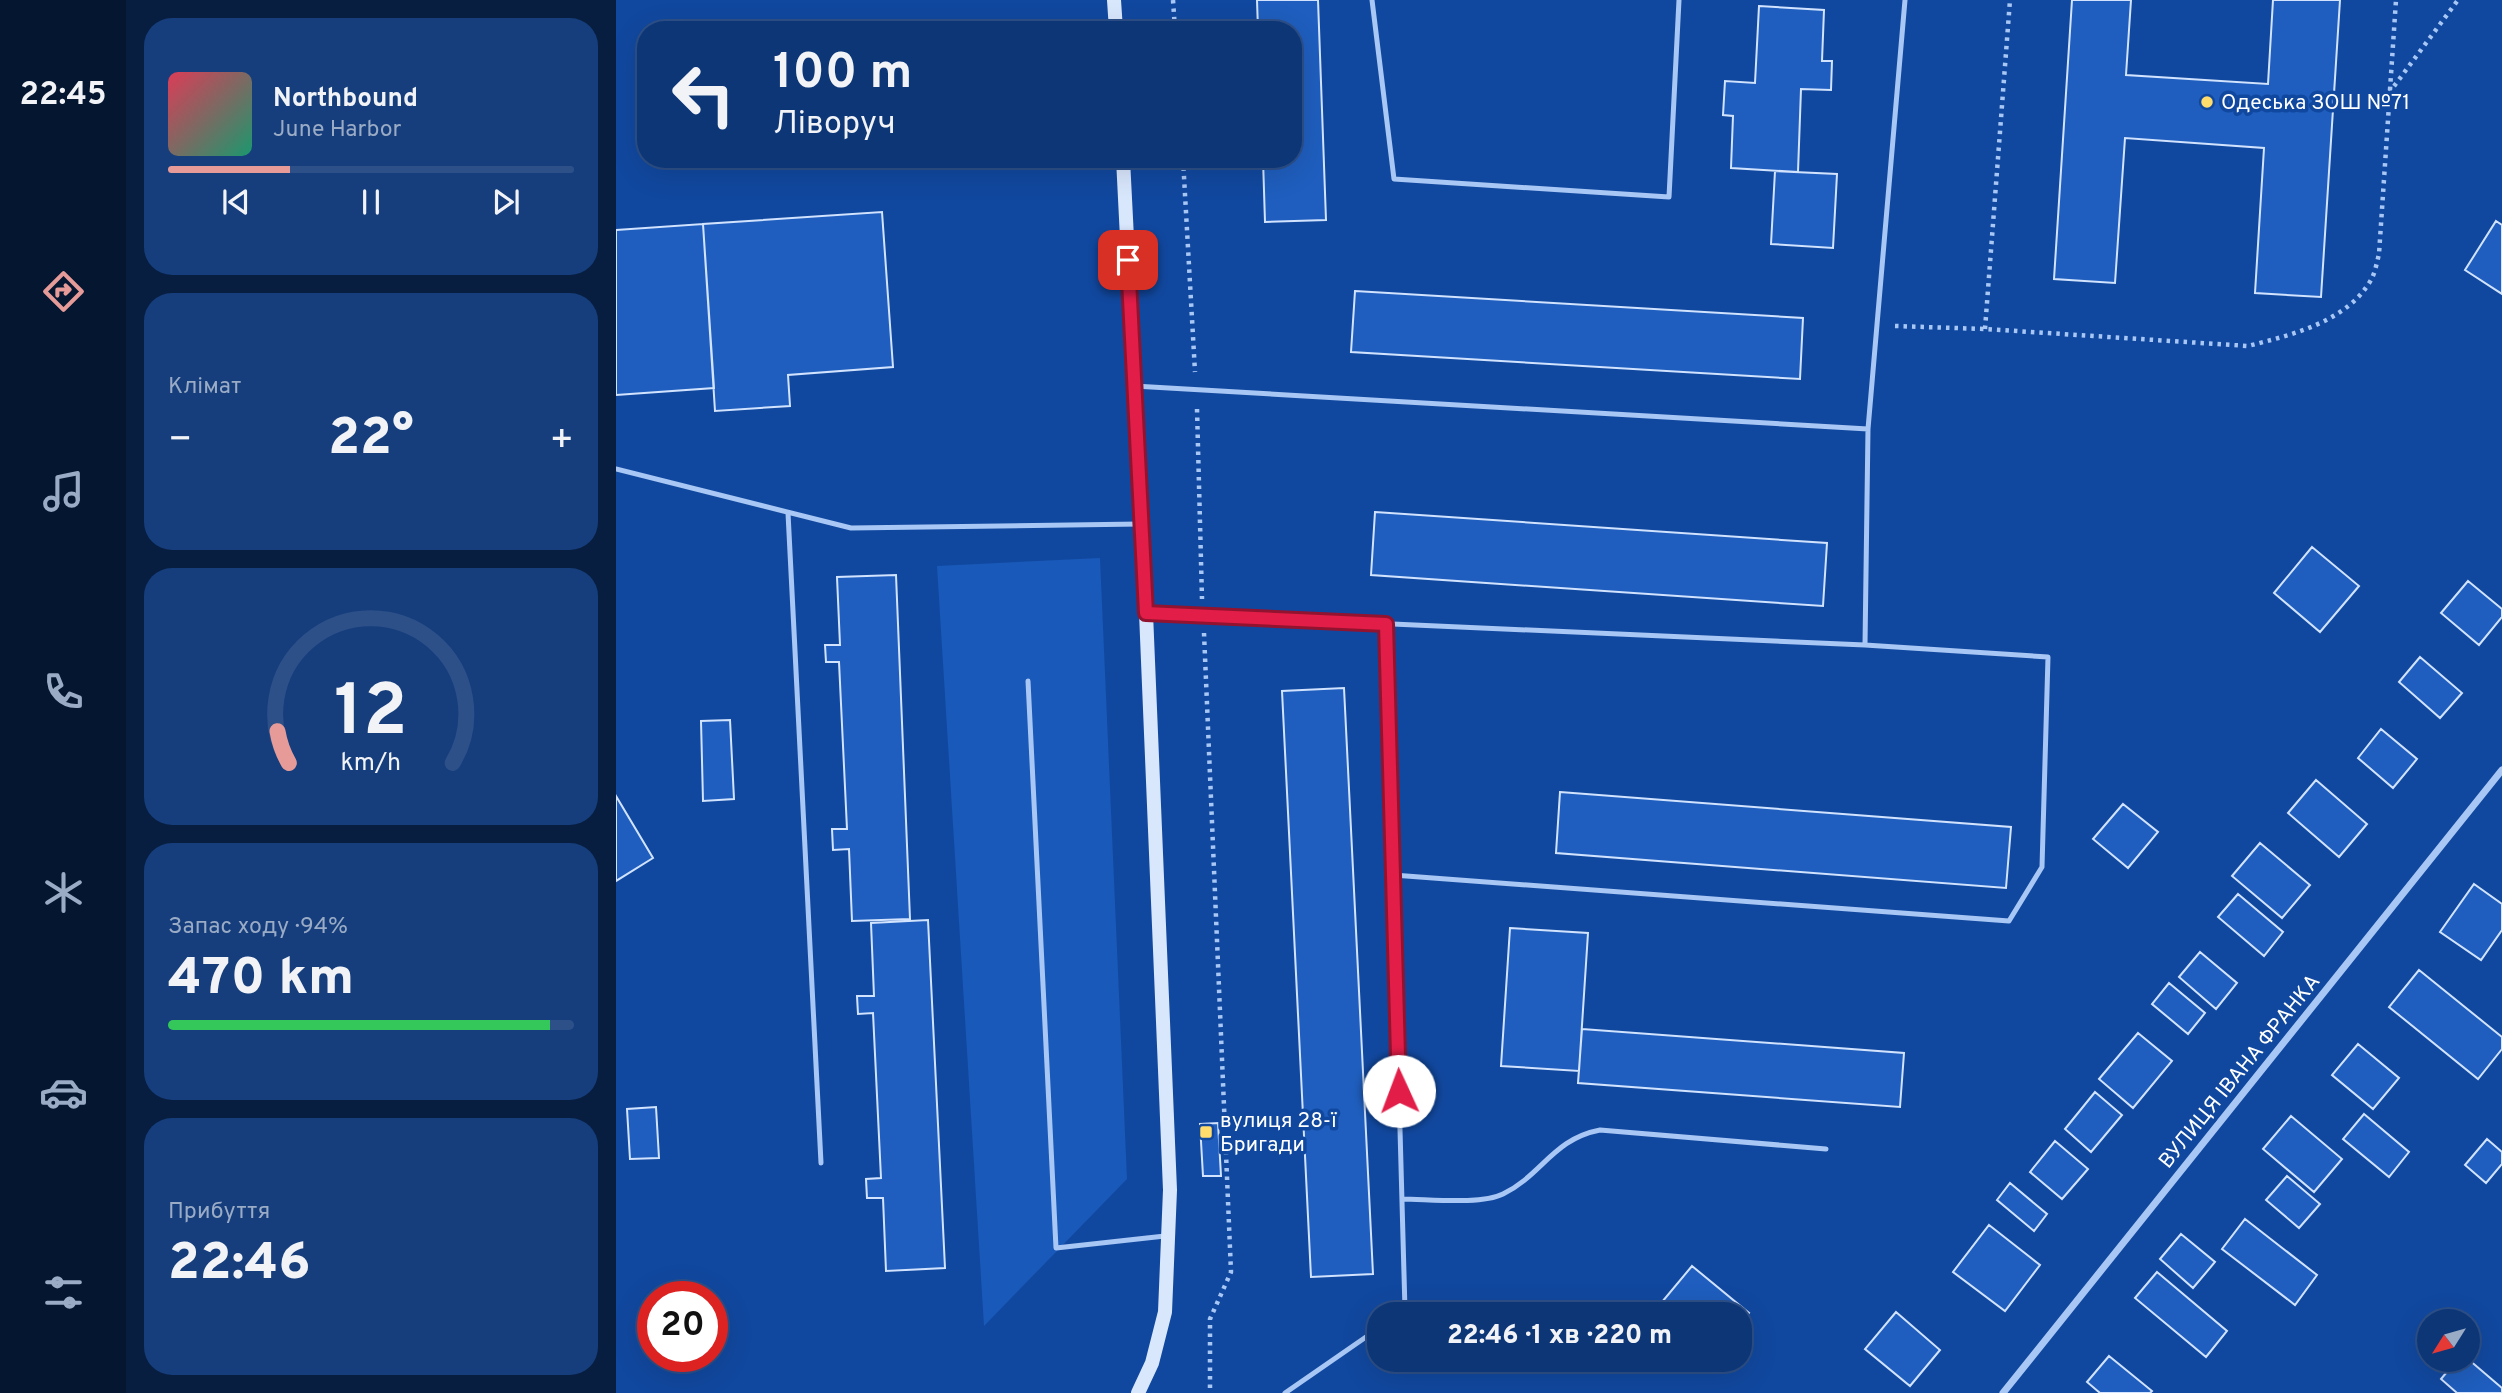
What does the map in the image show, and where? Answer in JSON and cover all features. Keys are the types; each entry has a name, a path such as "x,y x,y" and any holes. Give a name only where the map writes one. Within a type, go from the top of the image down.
{"street":[{"path":"1114,0 1115,21"},
{"path":"1123,168 1169,1138 1165,1312 1153,1363 1139,1393"},
{"name":"ВУЛИЦЯ ІВАНА ФРАНКА","path":"2003,1393 2502,770"}],"lane":[{"path":"1372,0 1394,179 1669,197 1679,0"},
{"path":"1865,645 1868,429 1905,0"},
{"path":"1134,386 1868,429"},
{"path":"616,469 851,528 1140,524"},
{"path":"788,513 821,1163"},
{"path":"1146,613 1865,645 2048,657 2042,867 2009,921 1393,875"},
{"path":"1386,624 1405,1302"},
{"path":"1028,681 1056,1248 1168,1236"},
{"path":"1402,1199 1487,1199 1502,1195 1563,1144 1582,1134 1600,1130 1826,1149"},
{"path":"1286,1393 1367,1336"}],"path":[{"path":"1173,0 1174,21"},
{"path":"1985,329 2010,0"},
{"path":"1877,326 1985,329 2248,346 2320,324 2351,303 2371,280 2379,254 2396,0"},
{"path":"2388,94 2458,0"},
{"path":"1184,168 1196,390 1231,1272 1210,1319 1210,1393"}],"shaded area":[{"path":"1100,558 1127,1179 984,1326 937,566"}],"building":[{"path":"1257,0 1318,0 1326,220 1265,222 1263,168 1302,168 1302,21 1258,21"},
{"path":"2072,0 2131,0 2126,75 2268,84 2273,0 2340,0 2321,297 2255,293 2264,148 2125,138 2115,283 2054,279"},
{"path":"1759,6 1824,10 1822,61 1832,61 1831,90 1801,89 1798,172 1731,168 1733,116 1723,115 1725,81 1755,83"},
{"path":"1775,171 1837,174 1833,248 1771,244"},
{"path":"882,212 893,367 788,375 790,406 715,411 703,224"},
{"path":"2496,221 2502,225 2502,294 2465,270"},
{"path":"703,224 714,388 616,395 616,230"},
{"path":"1355,291 1803,318 1800,379 1351,352"},
{"path":"1375,512 1827,543 1823,606 1371,575"},
{"path":"2312,547 2359,586 2320,632 2274,593"},
{"path":"896,575 910,919 852,921 849,849 833,850 832,829 847,829 839,662 826,662 825,645 840,645 837,577"},
{"path":"2468,581 2502,609 2502,617 2479,645 2441,613"},
{"path":"2420,657 2462,693 2440,718 2399,682"},
{"path":"1344,688 1373,1274 1311,1277 1282,691"},
{"path":"730,720 734,799 703,801 701,721"},
{"path":"2381,729 2417,759 2393,788 2358,758"},
{"path":"2316,780 2367,824 2339,857 2288,813"},
{"path":"1560,792 2011,827 2006,888 1556,853"},
{"path":"616,796 653,858 616,881"},
{"path":"2123,804 2158,832 2128,868 2093,839"},
{"path":"2260,843 2310,885 2282,918 2232,876"},
{"path":"2474,884 2502,904 2502,930 2481,960 2440,932"},
{"path":"2238,894 2283,932 2264,956 2218,917"},
{"path":"928,920 945,1268 886,1271 883,1198 867,1198 866,1179 881,1178 873,1013 858,1014 857,996 874,996 871,923"},
{"path":"1510,928 1588,933 1579,1071 1501,1066"},
{"path":"2200,952 2237,983 2216,1009 2179,977"},
{"path":"2419,970 2502,1037 2502,1049 2478,1079 2389,1007"},
{"path":"2169,983 2205,1013 2188,1034 2152,1004"},
{"path":"1582,1029 1904,1053 1900,1107 1578,1083"},
{"path":"2138,1033 2172,1061 2133,1108 2099,1079"},
{"path":"2358,1044 2399,1078 2373,1109 2332,1075"},
{"path":"2095,1092 2122,1115 2091,1152 2065,1129"},
{"path":"656,1107 659,1158 630,1159 627,1109"},
{"path":"2364,1114 2409,1152 2389,1177 2343,1139"},
{"path":"2291,1116 2342,1159 2314,1192 2263,1149"},
{"path":"1218,1123 1221,1176 1203,1176 1200,1124"},
{"path":"2487,1139 2502,1152 2502,1164 2486,1183 2465,1165"},
{"path":"2055,1141 2088,1169 2062,1199 2030,1172"},
{"path":"2287,1176 2320,1204 2299,1228 2266,1200"},
{"path":"2010,1183 2047,1214 2034,1231 1997,1200"},
{"path":"2245,1219 2317,1275 2295,1305 2222,1249"},
{"path":"1989,1225 2040,1265 2005,1311 1953,1272"},
{"path":"2181,1234 2215,1262 2193,1288 2160,1259"},
{"path":"1692,1266 1736,1302 1662,1302"},
{"path":"2157,1272 2227,1331 2206,1357 2135,1298"},
{"path":"1896,1312 1940,1350 1910,1386 1865,1349"},
{"path":"2109,1356 2152,1391 2100,1393 2087,1382"},
{"path":"2480,1369 2502,1388 2502,1393 2457,1393 2441,1379 2447,1372 2480,1372"}],"place":[{"name":"Одеська ЗОШ №71","path":"2207,102"},
{"name":"вулиця 28-ї Бригади","path":"1206,1132"}],"route":[{"path":"1128,260 1146,613 1386,624 1399,1091"}]}
